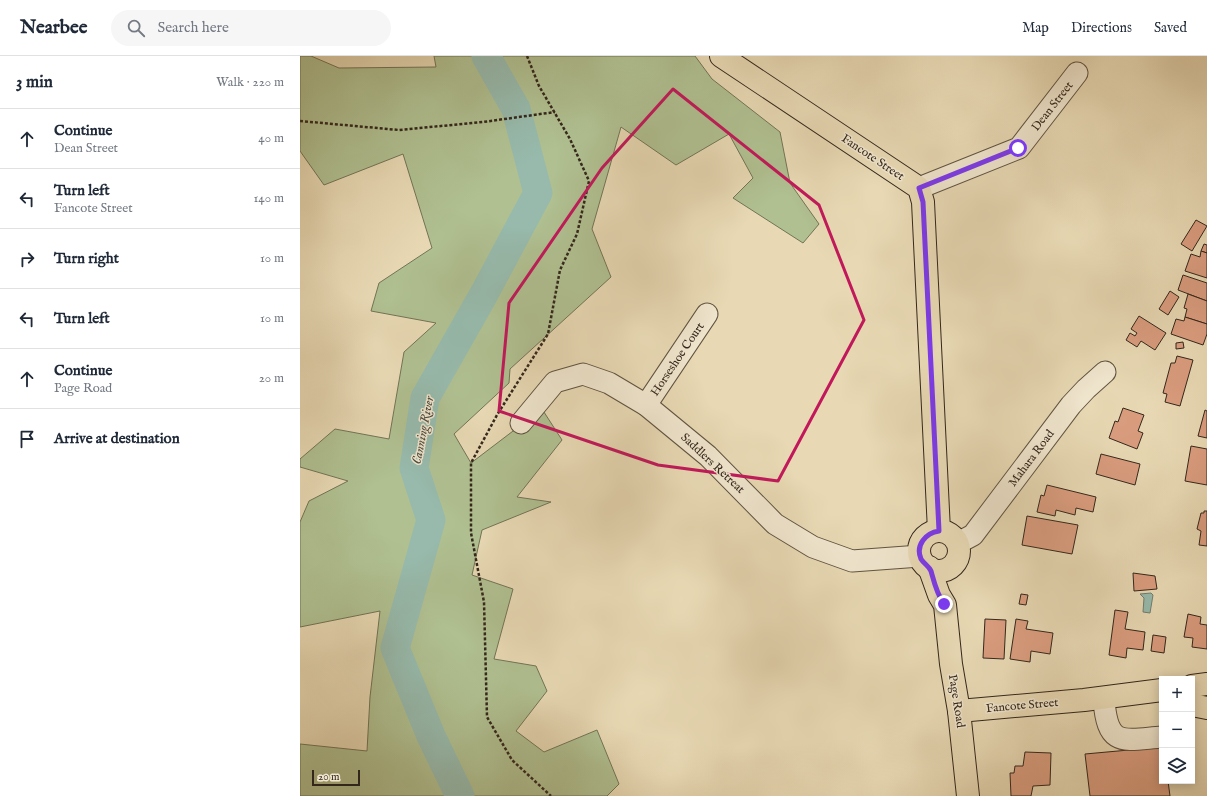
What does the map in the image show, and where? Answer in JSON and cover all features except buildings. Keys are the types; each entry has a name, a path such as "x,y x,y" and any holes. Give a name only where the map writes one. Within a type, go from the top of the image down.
{"main road":[{"name":"Fancote Street","path":"721,56 919,188"},
{"path":"919,188 923,202 939,531"},
{"path":"939,531 950,534 957,553 946,569 939,570 925,561 920,550 924,539 928,535 939,531"},
{"name":"Page Road","path":"945,605 948,603 950,596 957,553"},
{"name":"Page Road","path":"925,561 939,595 945,605 951,664 959,711 968,796"},
{"path":"1195,686 1207,684"},
{"name":"Fancote Street","path":"959,711 1094,700 1159,690"},
{"name":"Fancote Street","path":"1094,700 1159,702"},
{"path":"1195,706 1207,708"}],"street":[{"name":"Dean Street","path":"919,188 1018,148 1077,73"},
{"name":"Horseshoe Court","path":"646,405 708,314"},
{"name":"Mahara Road","path":"957,553 973,535 1071,405 1105,372"},
{"name":"Saddlers Retreat","path":"521,423 555,382 583,374 608,383 646,405 708,456 775,524 813,547 852,561 925,561"},
{"path":"1094,700 1112,733 1118,737 1128,740 1159,737"}],"path":[{"path":"300,121 399,130 555,112"}],"highlighted area":[{"path":"673,89 819,205 864,320 778,481 658,465 499,411 509,303 602,168"}],"green space":[{"path":"300,56 311,56 339,68 436,67 434,56 695,56 712,79 780,132 790,183 819,224 803,243 733,198 753,178 729,134 676,165 621,127 592,229 611,277 510,369 509,383 454,434 471,463 542,409 562,440 517,497 551,502 482,530 472,575 513,589 494,659 536,666 547,691 516,731 544,752 597,730 619,784 607,796 300,796 300,744 367,751 370,697 380,611 300,627 300,522 309,501 348,481 300,467 300,459 335,429 389,439 404,352 436,323 371,311 379,283 432,248 403,154 324,185 300,151"}],"shaded area":[{"path":"1151,593 1153,595 1150,613 1143,612 1144,598 1140,594"}],"waterway":[{"name":"Canning River","path":"460,796 431,736 395,648 431,520 414,468 425,398 484,294 538,193 516,109 486,56"}],"route":[{"path":"944,604 941,601 929,567 920,556 921,544 924,539 933,532 939,531 923,202 919,188 1018,148"}]}
